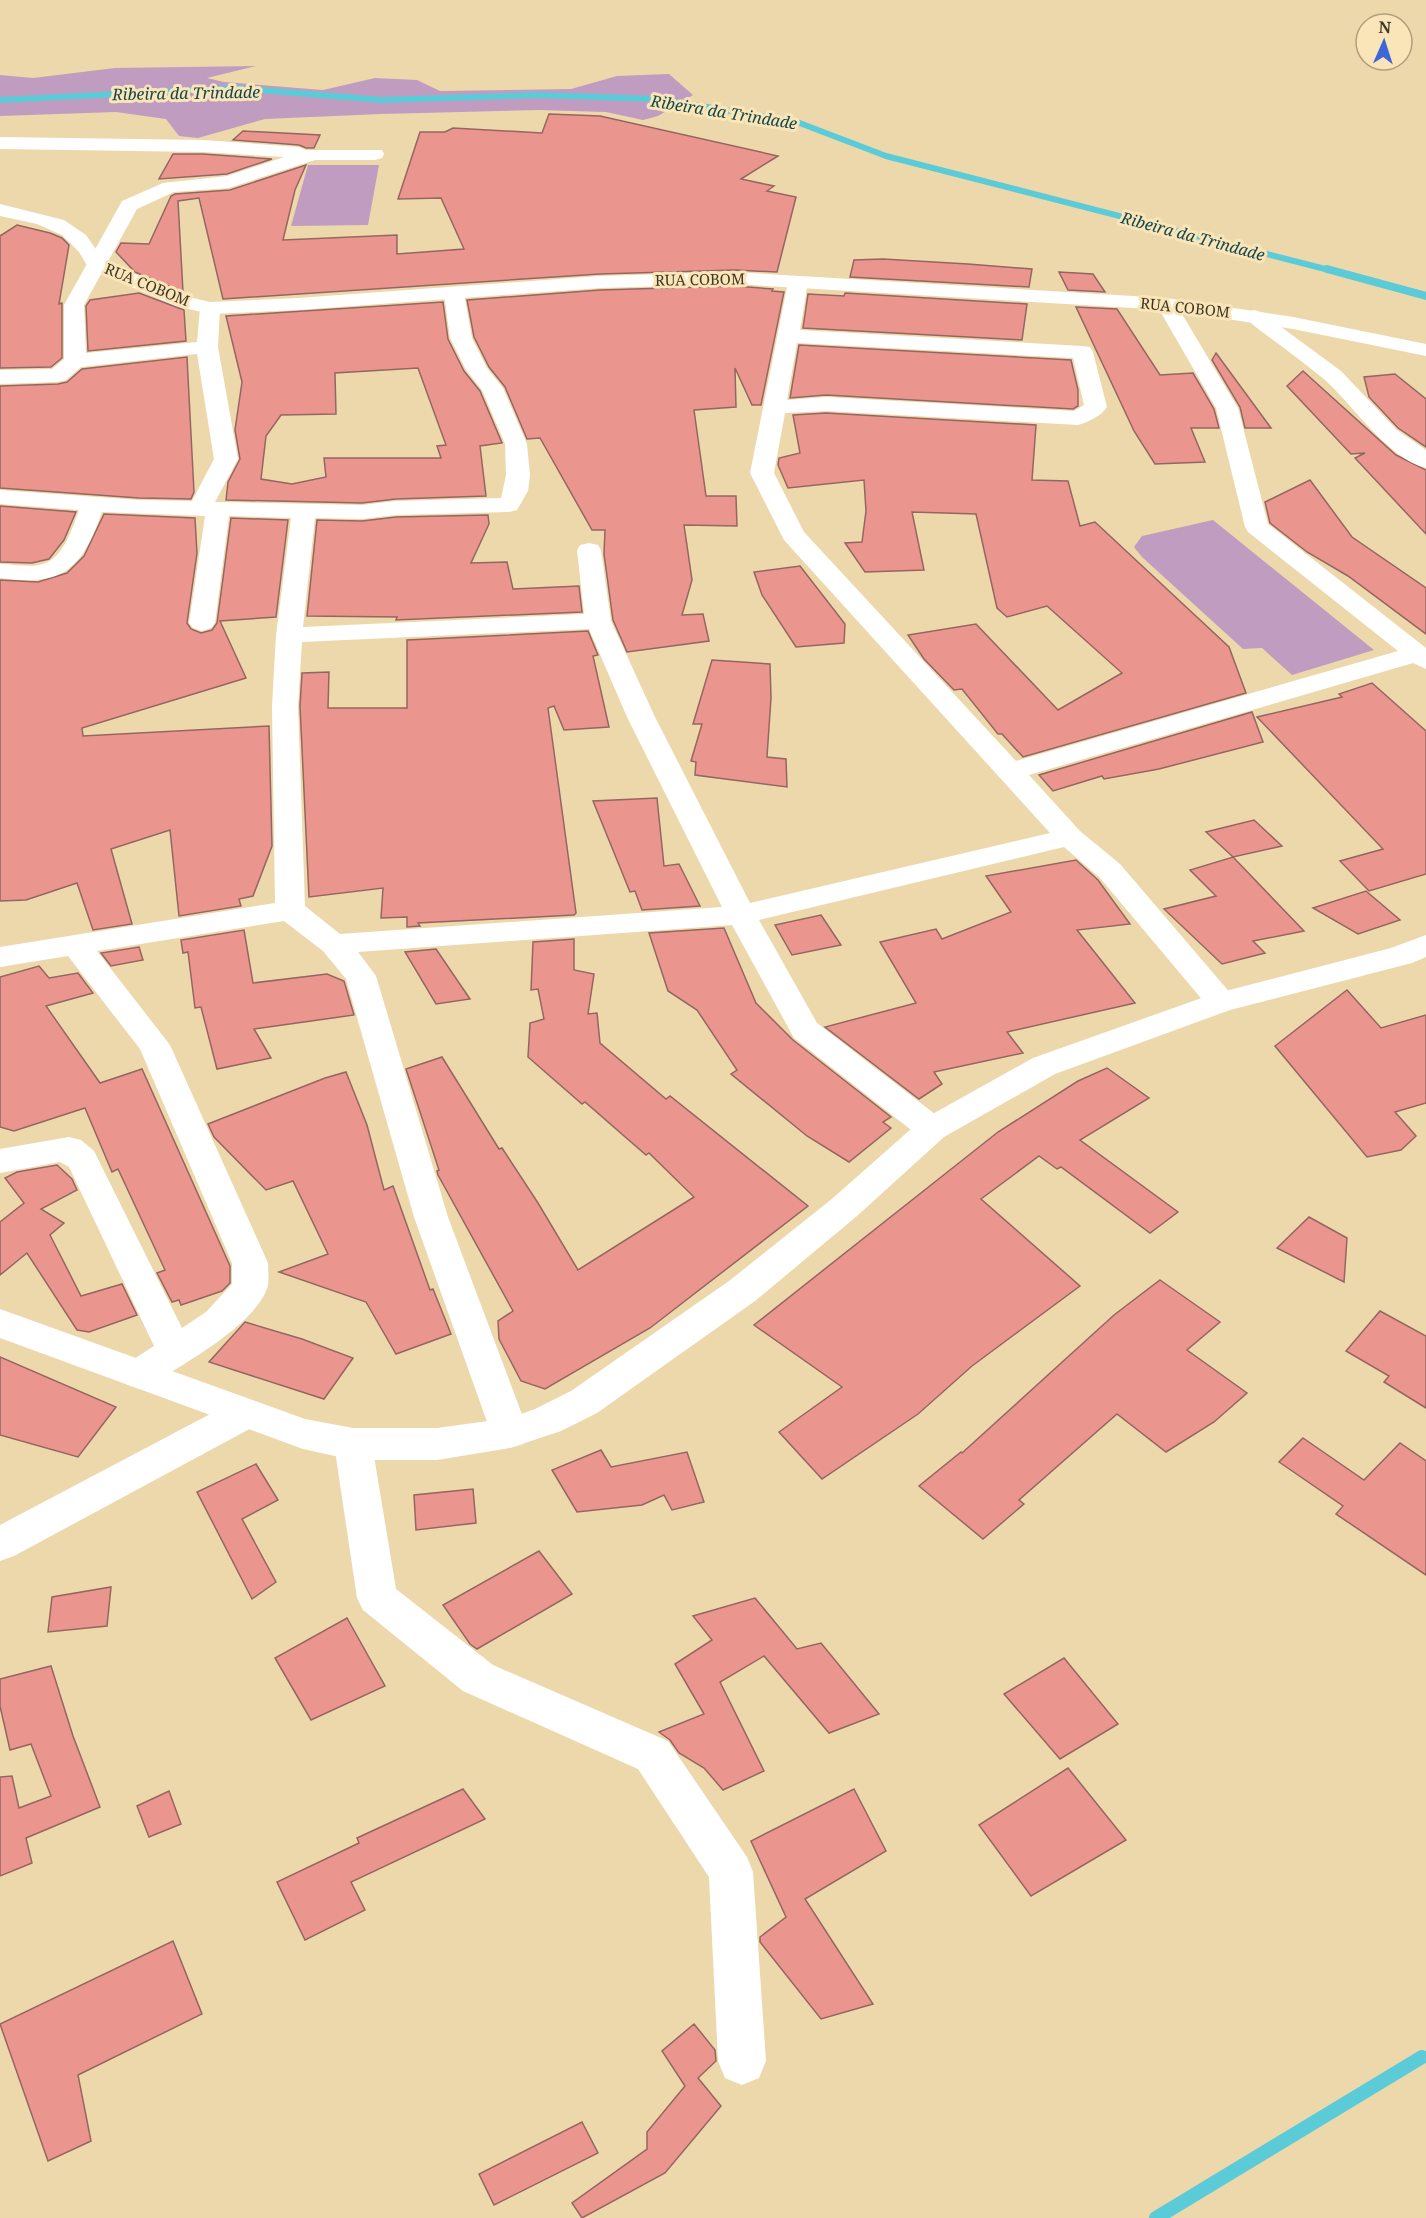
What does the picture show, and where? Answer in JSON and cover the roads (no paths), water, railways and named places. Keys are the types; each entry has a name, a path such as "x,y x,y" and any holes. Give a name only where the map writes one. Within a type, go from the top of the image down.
{"street":[{"path":"0,143 203,146 313,154 375,154"},
{"path":"75,361 74,305 159,146"},
{"path":"129,205 170,187 229,182 313,154"},
{"name":"RUA COBOM","path":"0,210 51,221 71,231 89,249 96,265 183,302 210,308 454,294 600,282 735,278 1166,304 1254,316 1426,350"},
{"path":"798,282 762,473 793,536 1070,837 1110,871 1221,1002"},
{"path":"0,497 139,507 362,512 396,508 508,505 516,491 518,475 516,444 492,388 477,370 461,338 454,294"},
{"path":"1166,304 1227,408 1257,527 1422,657"},
{"path":"202,623 209,508 226,459 207,347 210,308"},
{"path":"1254,316 1333,376 1389,435 1426,462"},
{"path":"775,407 826,404 1078,417 1096,407 1082,352 788,336"},
{"path":"0,377 58,375 75,361 207,347"},
{"path":"0,571 45,572 64,563 75,547 94,502"},
{"path":"290,910 285,706 289,635 304,511"},
{"path":"589,550 598,621 641,717 741,915 805,1030 932,1130"},
{"path":"289,635 598,621"},
{"path":"1009,772 1422,657"},
{"path":"334,944 741,915 1070,837"},
{"path":"0,957 290,910 334,944 361,976 431,1217 510,1433"},
{"path":"75,944 154,1045 250,1263 250,1288 219,1322 139,1374"},
{"path":"0,1323 303,1434 353,1444 437,1444 510,1433 548,1420 585,1402 742,1291 845,1207 932,1130 1044,1066 1221,1002 1401,956 1426,945"},
{"path":"0,1161 14,1160 47,1150 69,1149 82,1160 175,1351"},
{"path":"0,1544 244,1414"},
{"path":"353,1444 377,1598 478,1678 653,1755 731,1872 742,2061"}],"waterway":[{"name":"Ribeira da Trindade","path":"0,100 235,88 381,100 538,95 659,99 797,122 886,156 1333,271"},
{"name":"Ribeira da Trindade","path":"1327,269 1426,296"},
{"path":"1156,2218 1422,2057"}]}
